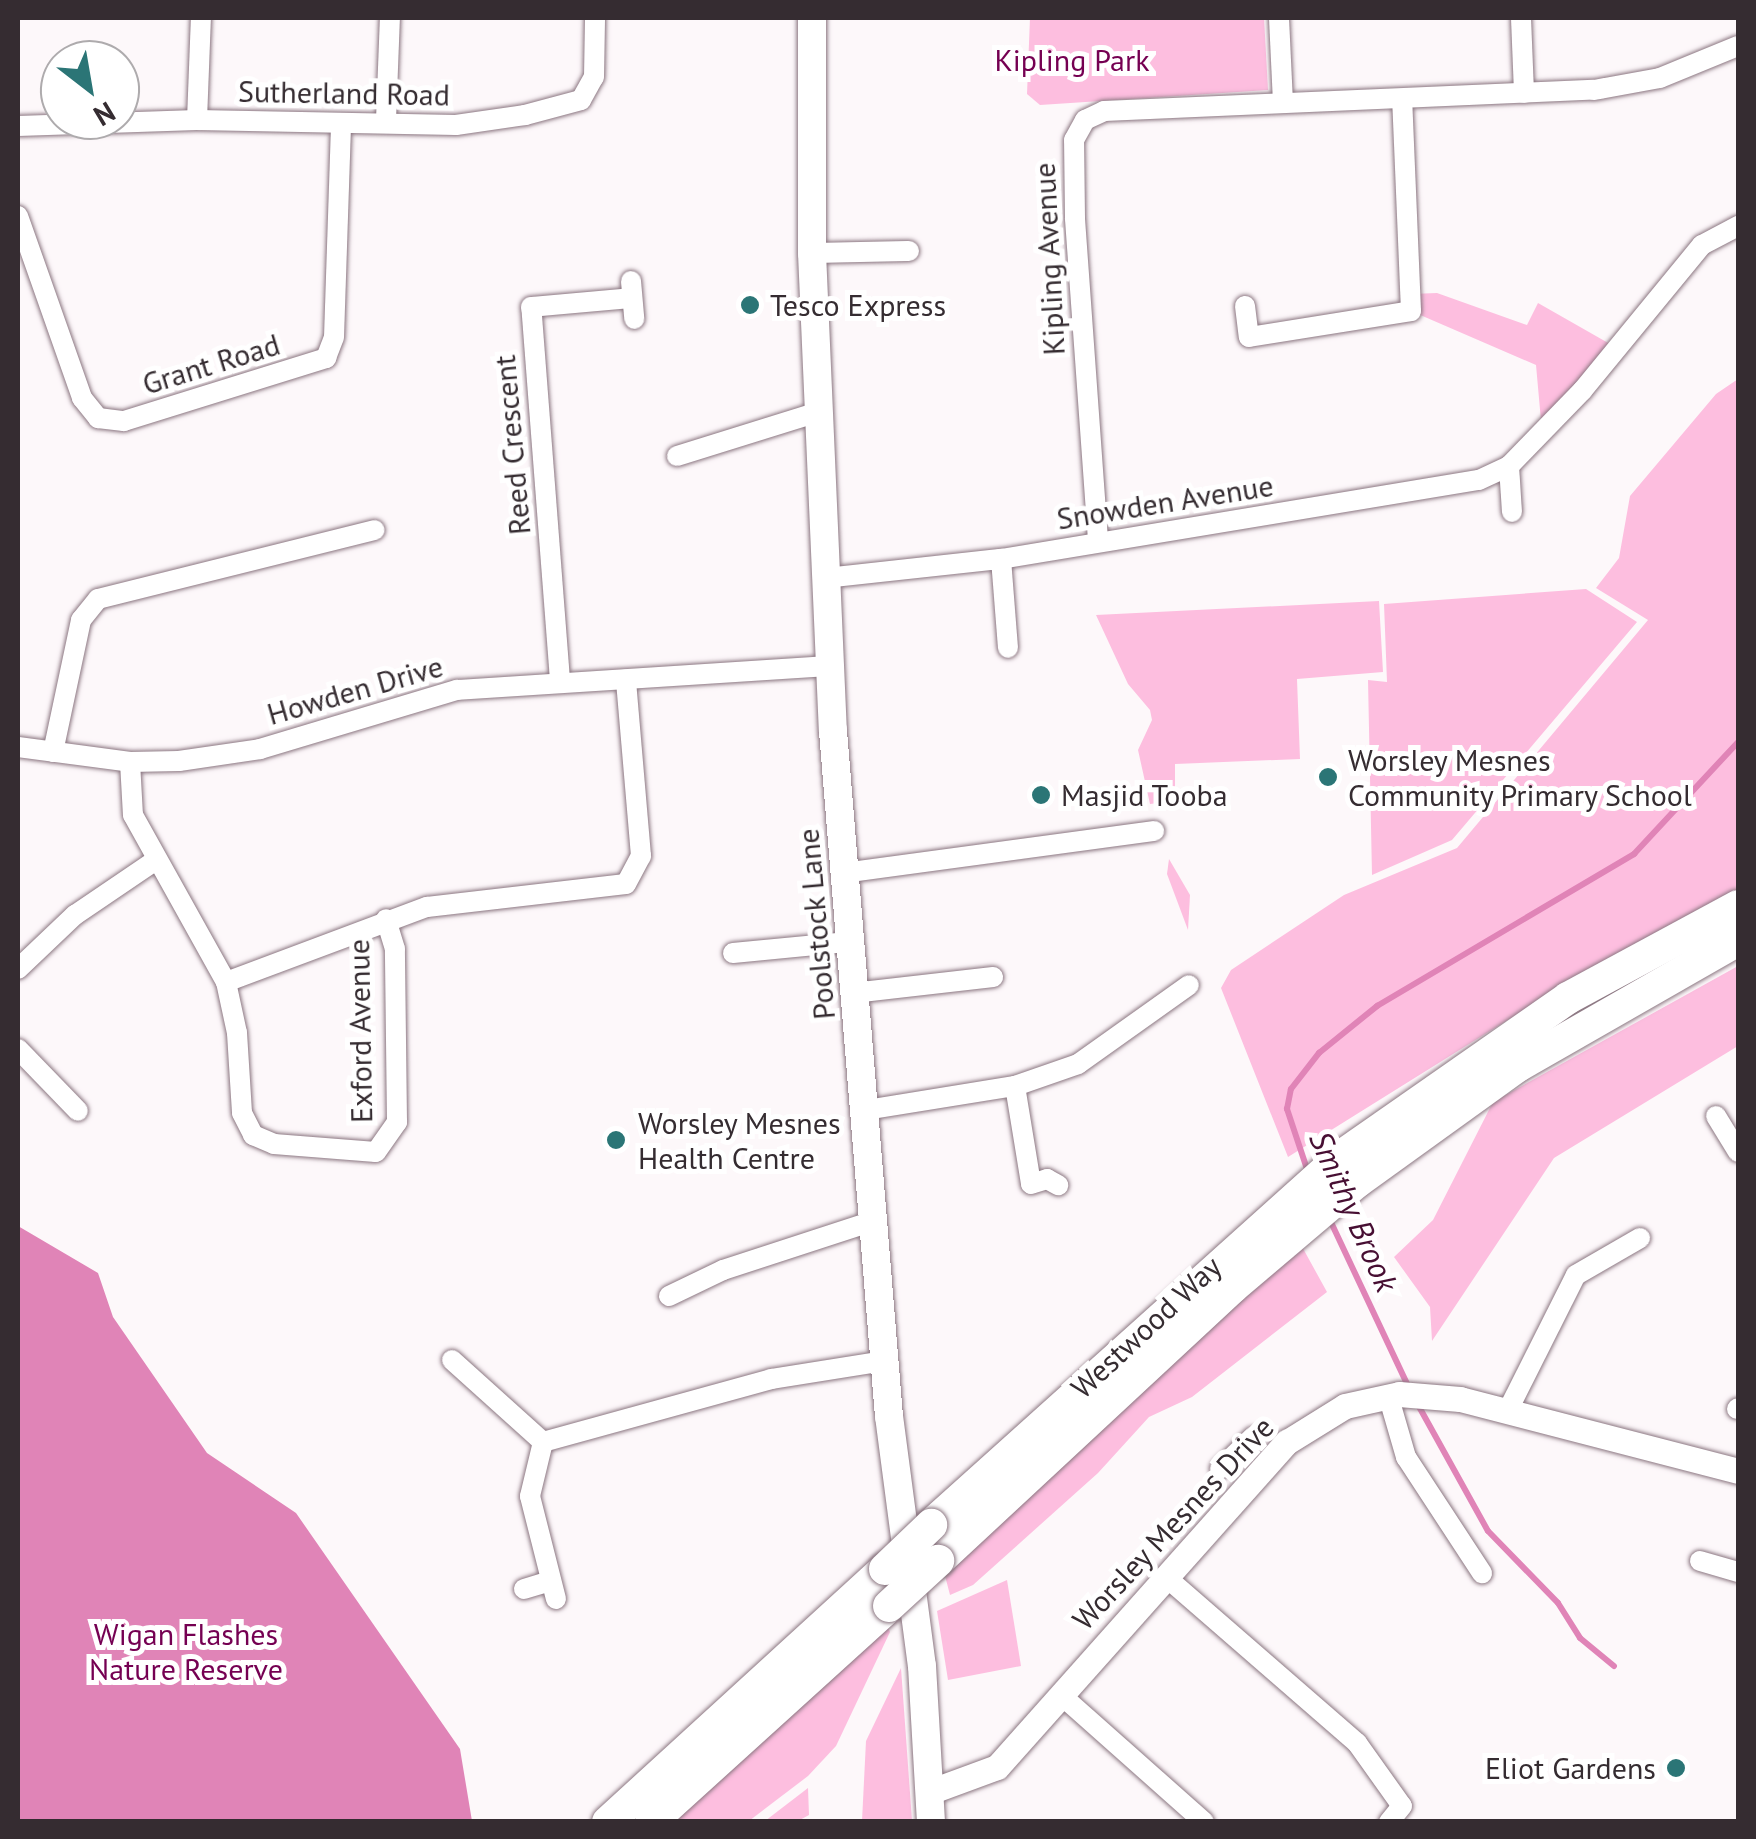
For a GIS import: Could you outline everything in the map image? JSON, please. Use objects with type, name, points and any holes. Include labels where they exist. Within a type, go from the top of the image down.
[{"type":"highway","name":"Westwood Way","points":[[608,1822],[932,1525],[1293,1215],[1568,998],[1738,906]]},
{"type":"highway","name":"Westwood Way","points":[[1350,1169],[1518,1066],[1738,940]]},
{"type":"highway","name":"Westwood Way","points":[[650,1822],[890,1606],[1293,1215]]},
{"type":"main road","name":"Poolstock Lane","points":[[812,18],[812,254],[825,578],[843,874],[866,1110],[884,1361],[932,1791],[931,1822]]},
{"type":"street","points":[[197,120],[201,18]]},
{"type":"street","points":[[386,120],[390,18]]},
{"type":"street","name":"Sutherland Road","points":[[18,126],[197,120],[341,127],[386,120],[456,125],[581,100],[594,77],[595,18]]},
{"type":"street","points":[[1278,18],[1283,103]]},
{"type":"street","points":[[1521,18],[1524,93]]},
{"type":"street","name":"Kipling Avenue","points":[[1098,540],[1075,218],[1078,128],[1104,111],[1524,93],[1641,83],[1738,46]]},
{"type":"street","points":[[1245,306],[1250,337],[1412,312],[1402,99]]},
{"type":"street","name":"Grant Road","points":[[18,216],[82,398],[98,418],[124,421],[326,358],[334,336],[341,127]]},
{"type":"street","name":"Snowden Avenue","points":[[825,578],[1001,560],[1098,540],[1442,490],[1509,466],[1582,391],[1702,244],[1738,226]]},
{"type":"street","points":[[812,254],[909,251]]},
{"type":"street","name":"Reed Crescent","points":[[560,680],[531,307],[632,300]]},
{"type":"street","points":[[677,456],[818,412]]},
{"type":"street","points":[[1509,466],[1512,512]]},
{"type":"street","points":[[53,752],[81,620],[98,599],[375,530]]},
{"type":"street","points":[[1001,560],[1008,648]]},
{"type":"street","name":"Howden Drive","points":[[18,747],[130,762],[260,748],[407,700],[560,680],[626,680],[830,666]]},
{"type":"street","points":[[130,762],[133,816],[226,982],[386,919],[476,900],[615,888],[634,877],[641,856],[626,680]]},
{"type":"street","points":[[843,874],[1154,832]]},
{"type":"street","points":[[18,969],[74,915],[156,860]]},
{"type":"street","name":"Exford Avenue","points":[[226,982],[237,1033],[242,1113],[252,1134],[274,1144],[376,1152],[397,1122],[395,950],[386,919]]},
{"type":"street","points":[[733,953],[848,942]]},
{"type":"street","points":[[853,993],[993,977]]},
{"type":"street","points":[[866,1110],[1015,1086],[1078,1064],[1190,985]]},
{"type":"street","points":[[18,1049],[78,1111]]},
{"type":"street","points":[[1015,1086],[1026,1191],[1047,1178],[1058,1185]]},
{"type":"street","points":[[1716,1116],[1738,1152]]},
{"type":"street","points":[[670,1296],[723,1270],[873,1222]]},
{"type":"street","points":[[1507,1412],[1576,1275],[1640,1238]]},
{"type":"street","points":[[452,1360],[543,1442]]},
{"type":"street","points":[[543,1442],[771,1379],[884,1361]]},
{"type":"street","name":"Worsley Mesnes Drive","points":[[932,1791],[997,1767],[1253,1479],[1322,1416],[1394,1395],[1426,1394],[1738,1471]]},
{"type":"street","points":[[1394,1395],[1406,1458],[1482,1573]]},
{"type":"street","points":[[1253,1437],[1225,1464],[1253,1479]]},
{"type":"street","points":[[524,1589],[554,1590],[530,1496],[543,1442]]},
{"type":"street","points":[[1700,1561],[1738,1572]]},
{"type":"street","points":[[1166,1577],[1357,1743],[1401,1816]]},
{"type":"street","points":[[1061,1694],[1204,1822]]},
{"type":"green space","name":"Kipling Park","points":[[1030,18],[1264,18],[1268,90],[1040,105],[1027,94]]},
{"type":"green space","points":[[1437,293],[1527,325],[1538,303],[1617,348],[1542,432],[1536,365],[1411,311],[1411,294]]},
{"type":"green space","points":[[1738,379],[1738,901],[1506,1021],[1288,1157],[1221,988],[1231,970],[1344,895],[1457,848],[1648,620],[1596,588],[1619,558],[1630,496],[1716,394]]},
{"type":"green space","points":[[1586,589],[1637,622],[1452,840],[1372,875],[1368,680],[1387,682],[1384,604]]},
{"type":"green space","points":[[1379,601],[1383,672],[1297,679],[1300,759],[1175,764],[1175,801],[1150,804],[1138,750],[1152,720],[1150,710],[1128,684],[1096,615]]},
{"type":"green space","points":[[1169,859],[1190,895],[1188,930],[1167,874]]},
{"type":"green space","points":[[1738,966],[1738,1046],[1554,1158],[1432,1341],[1430,1307],[1394,1257],[1433,1220],[1493,1102]]},
{"type":"green space","points":[[1300,1243],[1327,1292],[1192,1397],[1149,1417],[1098,1473],[973,1585],[950,1595],[943,1568]]},
{"type":"green space","points":[[1007,1580],[1021,1666],[948,1680],[937,1611]]},
{"type":"green space","points":[[886,1623],[890,1632],[836,1746],[808,1776],[749,1821],[671,1822]]},
{"type":"green space","points":[[901,1668],[912,1821],[862,1821],[866,1741]]},
{"type":"green space","points":[[808,1788],[809,1815],[798,1821],[765,1821]]},
{"type":"shaded area","name":"Wigan Flashes Nature Reserve","points":[[18,1226],[98,1273],[113,1317],[207,1453],[296,1513],[460,1749],[472,1821],[18,1821]]},
{"type":"waterway","name":"Smithy Brook","points":[[1309,1175],[1287,1109],[1291,1089],[1319,1053],[1377,1006],[1634,854],[1738,742]]},
{"type":"waterway","name":"Smithy Brook","points":[[1329,1218],[1409,1388]]},
{"type":"waterway","name":"Smithy Brook","points":[[1417,1403],[1488,1531],[1558,1603],[1580,1638],[1614,1666]]},
{"type":"place","name":"Tesco Express","points":[[750,305]]},
{"type":"place","name":"Worsley Mesnes Community Primary School","points":[[1328,777]]},
{"type":"place","name":"Masjid Tooba","points":[[1041,795]]},
{"type":"place","name":"Worsley Mesnes Health Centre","points":[[616,1140]]},
{"type":"place","name":"Eliot Gardens","points":[[1676,1768]]}]
